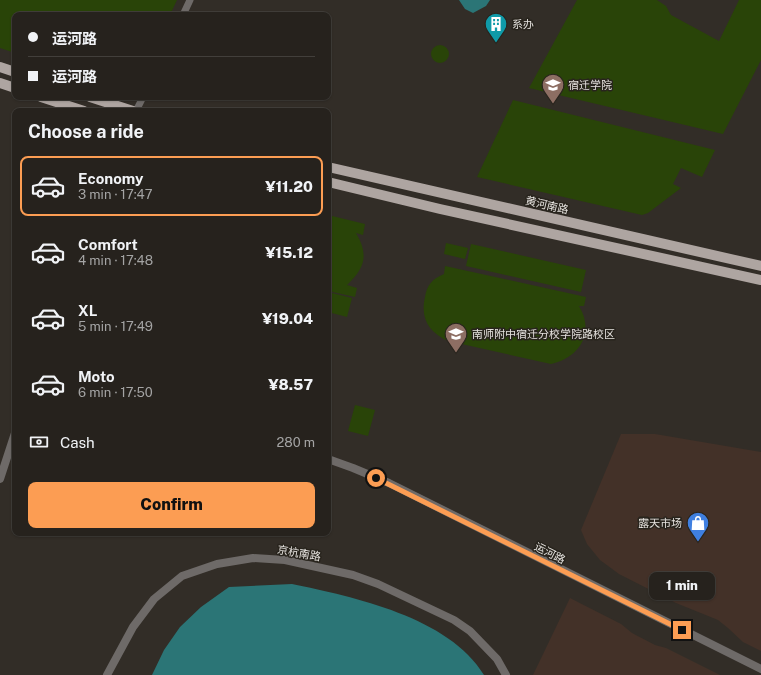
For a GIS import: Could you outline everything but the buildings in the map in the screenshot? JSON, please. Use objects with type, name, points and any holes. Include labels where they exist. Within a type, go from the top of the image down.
[{"type":"main road","points":[[0,67],[12,71]]},
{"type":"main road","points":[[0,83],[12,87]]},
{"type":"main road","points":[[50,100],[75,108]]},
{"type":"main road","points":[[98,100],[118,108]]},
{"type":"main road","name":"黄河南路","points":[[331,168],[761,266]]},
{"type":"main road","points":[[331,183],[440,209],[761,280]]},
{"type":"street","points":[[184,12],[190,0]]},
{"type":"street","points":[[0,479],[12,442]]},
{"type":"street","name":"运河路","points":[[331,460],[354,468],[395,486],[761,670]]},
{"type":"street","name":"京杭南路","points":[[107,675],[133,627],[154,599],[182,576],[217,564],[253,558],[285,560],[353,575],[378,584],[447,617],[470,631],[496,660],[506,675]]},
{"type":"shaded area","points":[[621,434],[655,434],[761,452],[761,651],[743,642],[718,620],[676,603],[619,574],[600,560],[587,544],[581,530]]},
{"type":"shaded area","points":[[570,598],[621,624],[632,633],[655,645],[666,648],[720,675],[533,675]]},
{"type":"green space","points":[[0,0],[177,0],[171,12],[12,12],[12,52],[0,48]]},
{"type":"green space","points":[[577,0],[657,0],[666,6],[671,15],[719,41],[739,0],[761,0],[761,60],[723,134],[529,88]]},
{"type":"green space","points":[[440,45],[446,48],[449,54],[446,60],[440,63],[434,60],[431,54],[434,48]]},
{"type":"green space","points":[[513,100],[715,150],[702,177],[681,168],[673,184],[681,188],[648,213],[642,215],[477,177]]},
{"type":"green space","points":[[331,216],[365,224],[363,235],[356,233],[363,248],[363,261],[358,273],[347,285],[357,288],[355,297],[331,292]]},
{"type":"green space","points":[[446,243],[468,248],[465,259],[444,254]]},
{"type":"green space","points":[[471,244],[586,270],[581,292],[466,266]]},
{"type":"green space","points":[[445,266],[586,297],[584,306],[579,306],[584,316],[585,325],[585,334],[582,342],[577,350],[570,356],[551,364],[448,341],[431,329],[425,318],[424,312],[426,293],[429,286],[433,280],[444,274]]},
{"type":"green space","points":[[331,293],[352,298],[347,317],[331,313]]},
{"type":"green space","points":[[355,405],[375,410],[368,436],[348,431]]},
{"type":"water","points":[[459,0],[490,0],[486,6],[473,13],[465,9]]},
{"type":"water","points":[[292,584],[371,603],[424,624],[448,638],[468,655],[484,675],[152,675],[164,650],[180,627],[201,607],[229,587]]},
{"type":"place","name":"系办","points":[[496,44]]},
{"type":"place","name":"宿迁学院","points":[[553,104]]},
{"type":"place","name":"南师附中宿迁分校学院路校区","points":[[456,354]]},
{"type":"place","name":"露天市场","points":[[698,542]]},
{"type":"route","points":[[376,478],[389,483],[682,630]]}]
